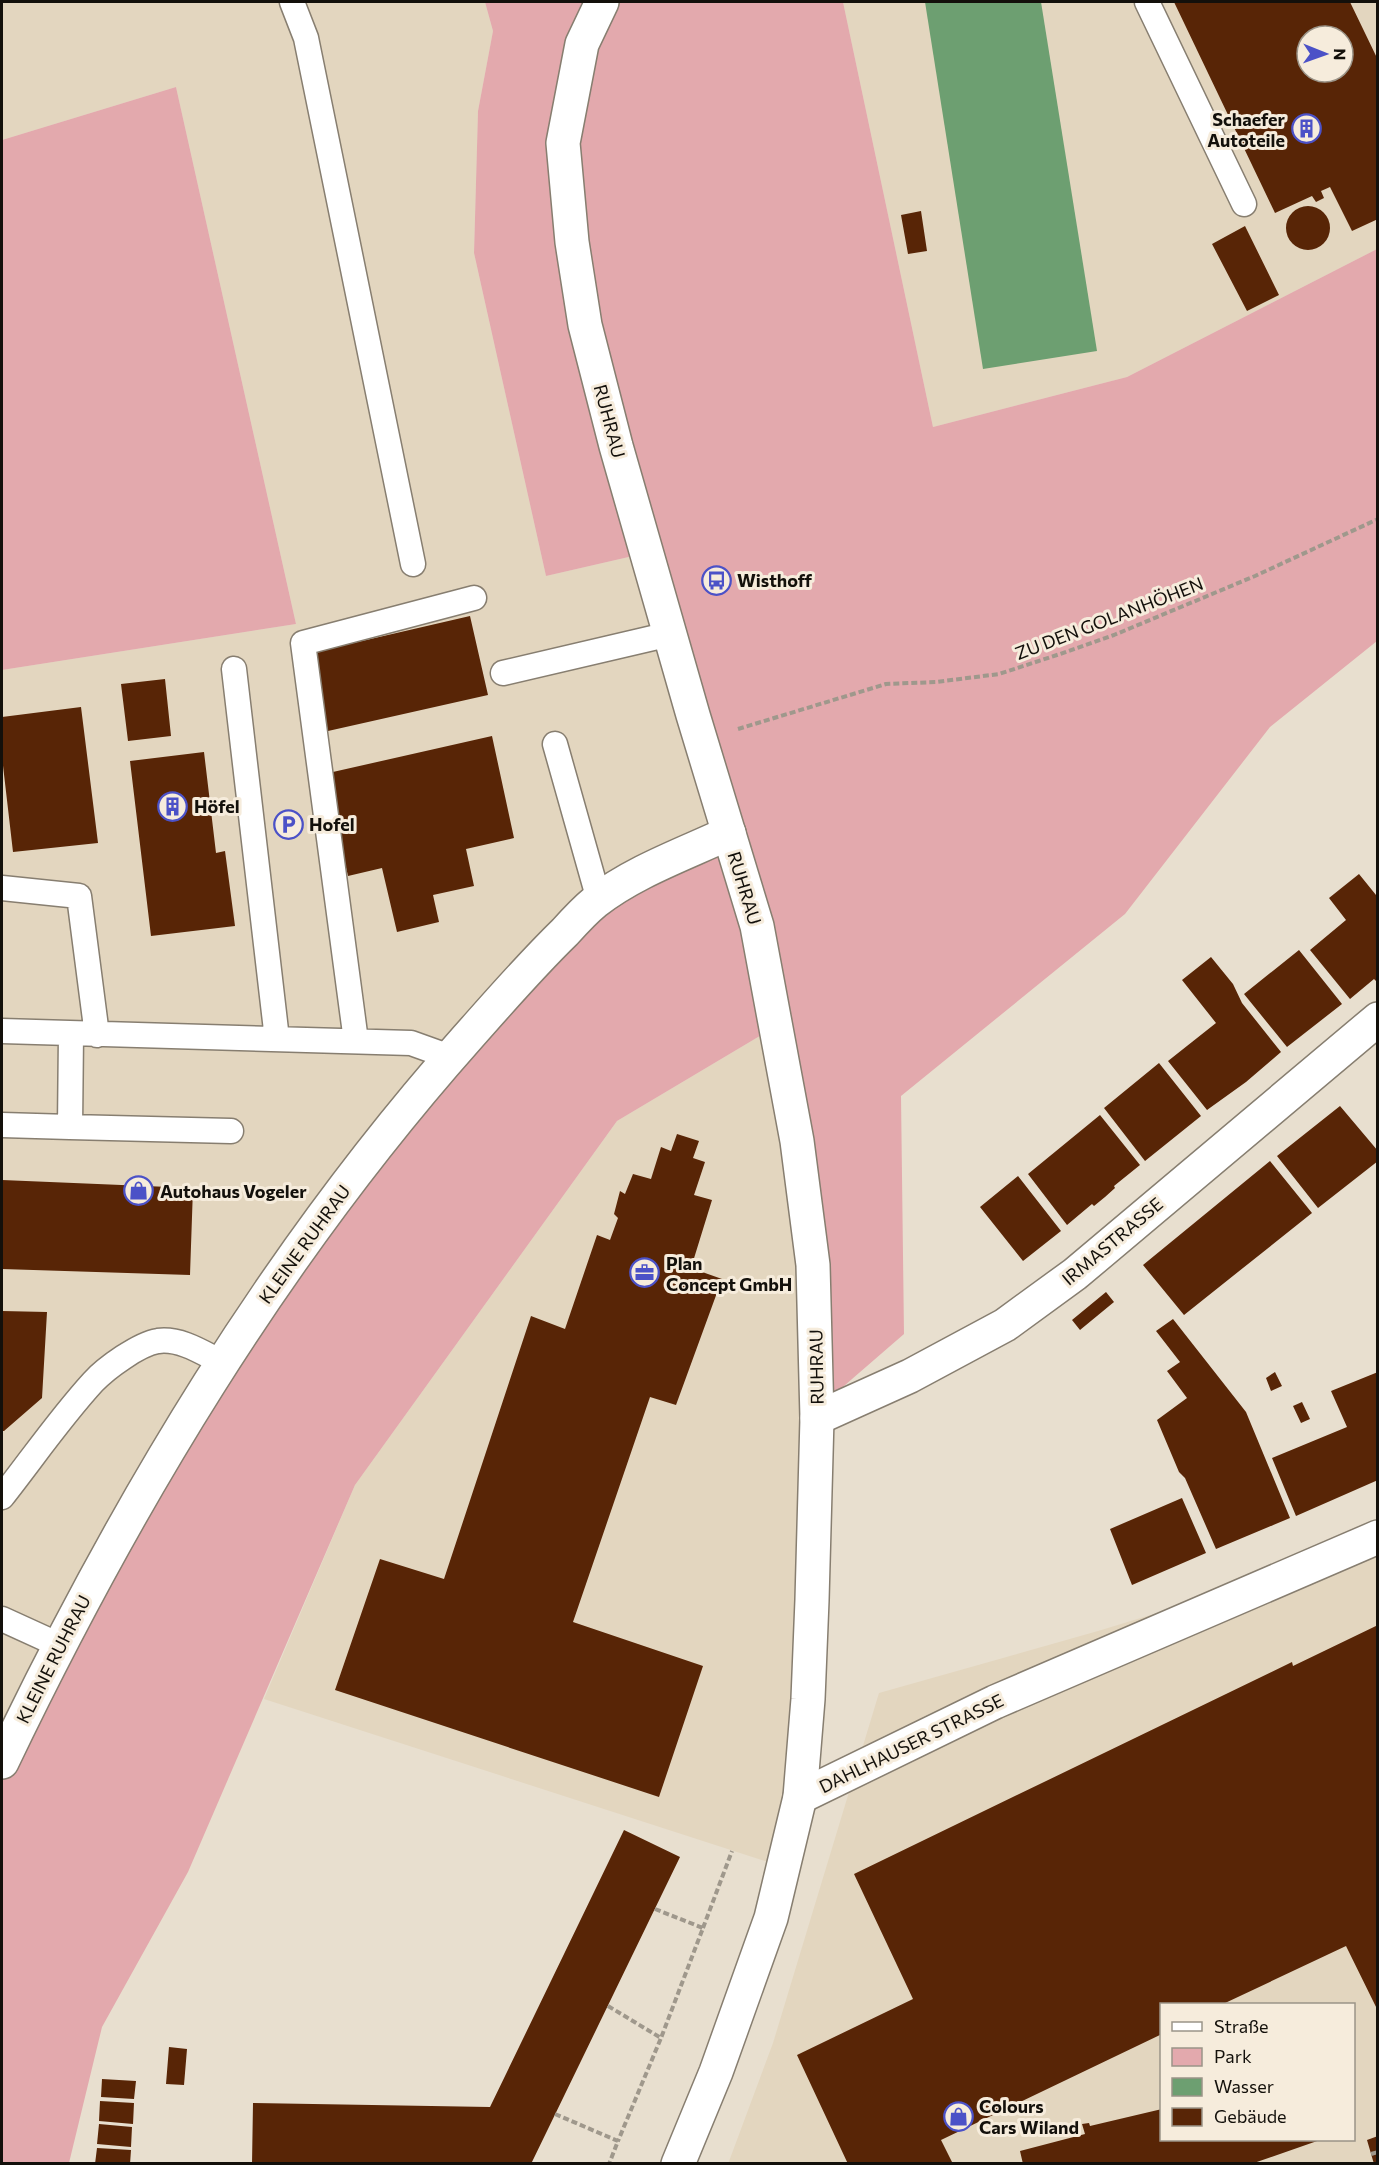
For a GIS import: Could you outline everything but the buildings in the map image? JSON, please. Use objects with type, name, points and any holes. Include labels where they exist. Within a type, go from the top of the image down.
[{"type":"street","name":"RUHRAU","points":[[602,2],[582,44],[563,143],[572,242],[588,336],[616,446],[701,742],[757,926],[797,1141],[813,1265],[817,1418],[808,1699],[800,1797]]},
{"type":"street","name":"KLEINE RUHRAU","points":[[2,1762],[98,1571],[166,1452],[237,1338],[377,1145],[539,957],[599,900],[633,878],[729,833]]},
{"type":"street","name":"IRMASTRASSE","points":[[817,1418],[910,1376],[1005,1325],[1074,1274],[1377,1019]]},
{"type":"street","name":"DAHLHAUSER STRASSE","points":[[678,2163],[716,2072],[771,1918],[800,1797],[995,1702],[1377,1537]]},
{"type":"lane","points":[[292,2],[306,38],[413,564]]},
{"type":"lane","points":[[1147,2],[1244,204]]},
{"type":"lane","points":[[356,1041],[303,643],[474,598]]},
{"type":"lane","points":[[503,673],[670,634]]},
{"type":"lane","points":[[234,669],[277,1039]]},
{"type":"lane","points":[[555,744],[599,900]]},
{"type":"lane","points":[[2,888],[79,896],[97,1035]]},
{"type":"lane","points":[[2,1031],[411,1042],[450,1058]]},
{"type":"lane","points":[[70,1127],[71,1034]]},
{"type":"lane","points":[[2,1125],[231,1131]]},
{"type":"lane","points":[[2,1497],[94,1381],[133,1352],[158,1341],[173,1342],[188,1345],[223,1363]]},
{"type":"lane","points":[[2,1619],[59,1646]]},
{"type":"path","name":"ZU DEN GOLANHÖHEN","points":[[701,742],[837,697],[886,684],[936,682],[999,674],[1060,654],[1114,635],[1255,576],[1377,519]]},
{"type":"path","points":[[609,2163],[661,2038],[732,1851]]},
{"type":"path","points":[[655,1909],[703,1928]]},
{"type":"path","points":[[608,2006],[661,2038]]},
{"type":"path","points":[[555,2114],[618,2141]]},
{"type":"path","points":[[1371,2154],[1377,2152]]},
{"type":"shaded area","points":[[2,2],[485,2],[493,31],[478,111],[474,253],[546,576],[633,556],[720,830],[2,1751],[2,670],[296,624],[176,87],[2,140]]},
{"type":"shaded area","points":[[843,2],[1377,2],[1377,249],[1127,377],[933,427]]},
{"type":"shaded area","points":[[770,1030],[807,1270],[803,1703],[774,1864],[264,1699],[355,1485],[617,1121]]},
{"type":"shaded area","points":[[1377,1546],[1377,2163],[728,2164],[773,2043],[879,1693],[1098,1631]]},
{"type":"green space","points":[[485,2],[596,2],[554,142],[633,556],[546,576],[474,253],[478,111],[493,31]]},
{"type":"green space","points":[[610,2],[843,2],[933,427],[1127,377],[1377,249],[1377,641],[1270,727],[1125,914],[901,1096],[904,1334],[822,1405],[805,1143],[594,321],[571,144]]},
{"type":"green space","points":[[176,87],[296,624],[2,670],[2,140]]},
{"type":"green space","points":[[724,842],[770,1030],[617,1121],[355,1485],[188,1872],[102,2027],[69,2163],[2,2163],[2,1771],[63,1645],[322,1224],[602,904]]},
{"type":"water","points":[[925,2],[1041,2],[1097,351],[983,369]]},
{"type":"place","name":"Schaefer Autoteile","points":[[1306,129]]},
{"type":"place","name":"Wisthoff","points":[[716,580]]},
{"type":"place","name":"Höfel","points":[[173,806]]},
{"type":"place","name":"Hofel","points":[[288,824]]},
{"type":"place","name":"Autohaus Vogeler","points":[[139,1191]]},
{"type":"place","name":"Plan Concept GmbH","points":[[645,1273]]},
{"type":"place","name":"Colours Cars Wiland","points":[[958,2116]]}]
